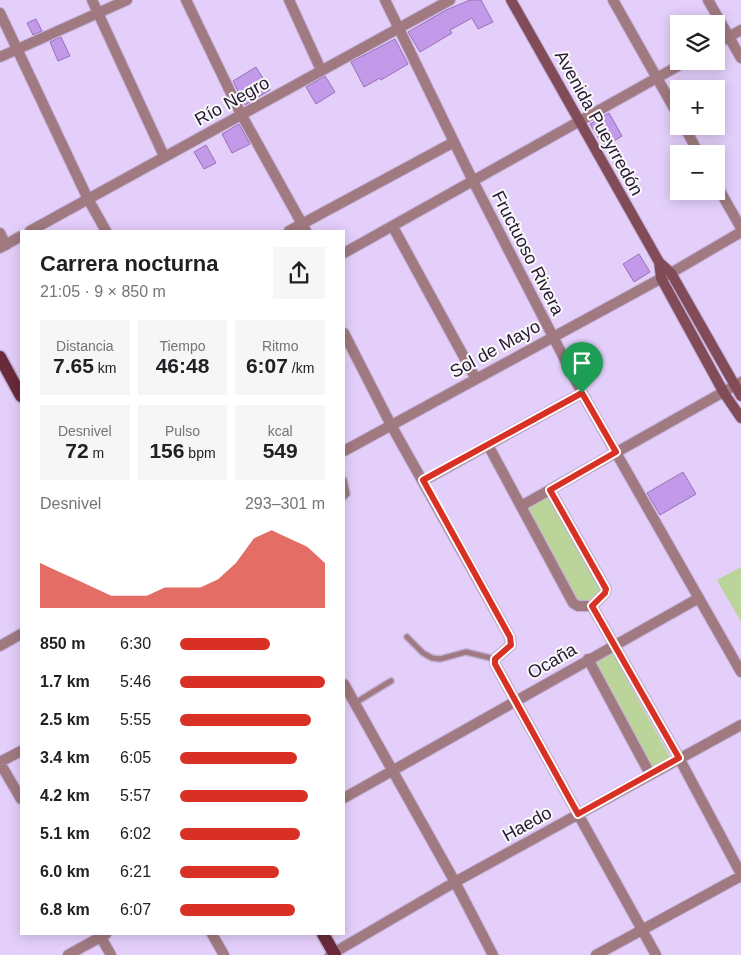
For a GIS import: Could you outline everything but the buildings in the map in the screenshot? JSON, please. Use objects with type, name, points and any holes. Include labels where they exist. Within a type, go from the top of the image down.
[{"type":"main road","name":"Avenida Pueyrredón","points":[[511,0],[659,262],[670,273],[738,384],[741,396]]},
{"type":"main road","name":"Avenida Pueyrredón","points":[[659,262],[661,278],[724,393],[741,418]]},
{"type":"main road","points":[[1,360],[20,394]]},
{"type":"main road","points":[[324,935],[333,954]]},
{"type":"street","points":[[92,0],[164,156]]},
{"type":"street","points":[[0,58],[126,0]]},
{"type":"street","points":[[186,0],[241,114],[304,228],[454,142]]},
{"type":"street","points":[[289,0],[321,70]]},
{"type":"street","name":"Fructuoso Rivera","points":[[384,0],[473,181],[582,393],[741,672]]},
{"type":"street","name":"Río Negro","points":[[32,230],[450,0]]},
{"type":"street","points":[[613,0],[670,102]]},
{"type":"street","points":[[708,0],[741,58]]},
{"type":"street","points":[[0,13],[88,199],[105,230]]},
{"type":"street","points":[[725,39],[741,30]]},
{"type":"street","points":[[345,252],[671,70]]},
{"type":"street","points":[[725,200],[741,230]]},
{"type":"street","points":[[393,227],[476,379]]},
{"type":"street","name":"Sol de Mayo","points":[[345,450],[670,273],[741,230]]},
{"type":"street","points":[[0,233],[3,246],[20,237]]},
{"type":"street","points":[[345,335],[391,425],[510,637],[511,645],[495,659],[495,664],[656,955]]},
{"type":"street","points":[[521,506],[738,384]]},
{"type":"street","points":[[423,480],[582,393]]},
{"type":"street","points":[[488,445],[573,603],[578,606],[592,606],[605,593],[606,589],[550,490]]},
{"type":"street","name":"Ocaña","points":[[345,797],[614,644],[699,598]]},
{"type":"street","points":[[592,606],[679,758],[741,875],[596,955]]},
{"type":"street","points":[[0,646],[20,635]]},
{"type":"street","points":[[588,659],[650,774]]},
{"type":"street","points":[[345,686],[493,955]]},
{"type":"street","name":"Haedo","points":[[333,954],[454,882],[741,725]]},
{"type":"street","points":[[20,752],[0,763],[20,797]]},
{"type":"street","points":[[68,955],[102,935],[111,955]]},
{"type":"street","points":[[213,935],[224,955]]},
{"type":"lane","points":[[345,484],[347,492],[345,496]]},
{"type":"lane","points":[[407,637],[423,653],[432,658],[440,659],[466,652],[495,659]]},
{"type":"lane","points":[[354,703],[391,680]]},
{"type":"green space","points":[[549,493],[603,589],[591,603],[574,600],[524,506]]},
{"type":"green space","points":[[741,567],[741,622],[717,580]]},
{"type":"green space","points":[[612,652],[671,759],[652,769],[594,663]]},
{"type":"route","points":[[582,393],[616,452],[550,490],[606,589],[605,593],[592,606],[679,758],[578,814],[495,664],[495,659],[511,645],[510,637],[423,480],[582,393]]}]
